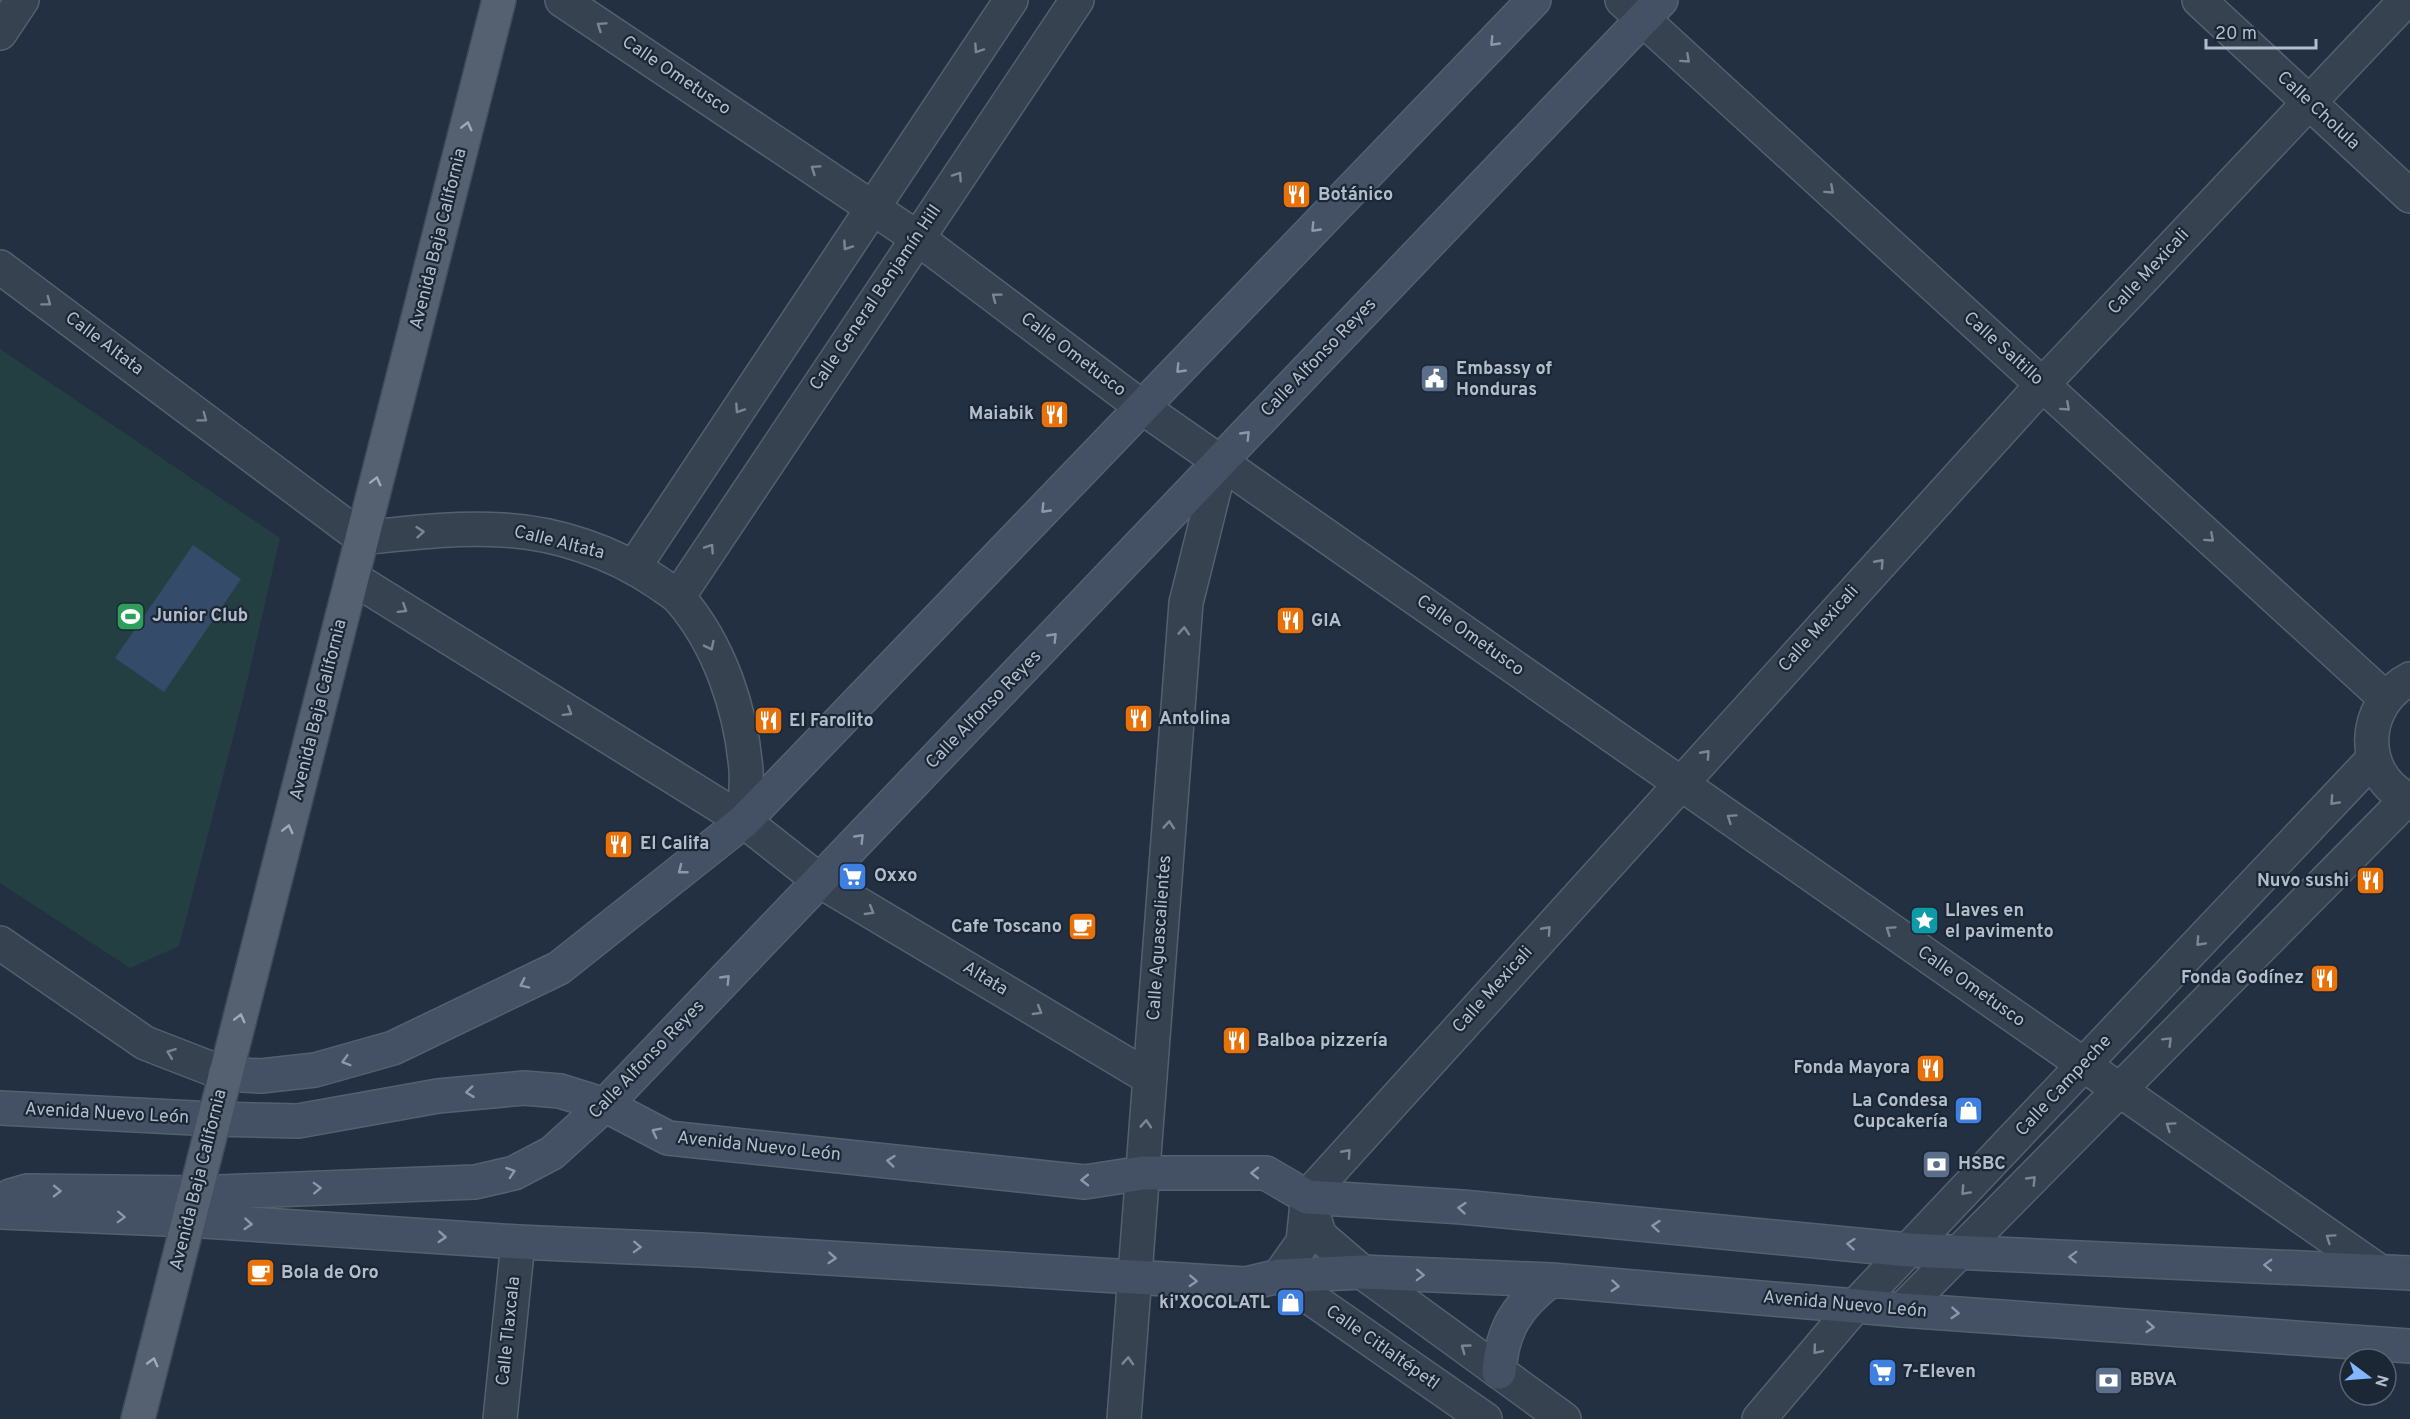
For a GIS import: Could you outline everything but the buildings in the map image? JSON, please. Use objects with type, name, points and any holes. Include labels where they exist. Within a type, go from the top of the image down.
[{"type":"main road","name":"Avenida Baja California","points":[[138,1419],[500,0]]},
{"type":"main road","points":[[225,1074],[261,1076],[315,1070],[393,1048],[559,968],[744,821],[1534,0]]},
{"type":"main road","name":"Calle Alfonso Reyes","points":[[193,1207],[475,1182],[514,1173],[552,1153],[605,1106],[1221,462],[1642,6]]},
{"type":"main road","name":"Avenida Nuevo León","points":[[0,1108],[298,1121],[438,1096],[524,1088],[560,1091],[605,1106],[668,1138],[1084,1182],[1143,1173],[1266,1173],[1308,1197],[1462,1208],[1909,1250],[2394,1272]]},
{"type":"main road","name":"Avenida Nuevo León","points":[[0,1199],[27,1191],[518,1242],[700,1250],[1246,1284],[1279,1276],[1362,1272],[1551,1280],[1902,1310],[2410,1346]]},
{"type":"main road","name":"Avenida Nuevo León","points":[[0,1212],[193,1207]]},
{"type":"main road","points":[[1499,1372],[1500,1352],[1516,1313],[1530,1296],[1551,1280]]},
{"type":"street","points":[[0,33],[22,0]]},
{"type":"street","name":"Calle Ometusco","points":[[562,0],[916,237],[1143,408],[2119,1091],[2394,1272]]},
{"type":"street","points":[[634,567],[1011,0]]},
{"type":"street","name":"Calle General Benjamín Hill","points":[[678,597],[916,237],[1077,0]]},
{"type":"street","name":"Calle Cholula","points":[[2199,0],[2410,196]]},
{"type":"street","name":"Calle Mexicali","points":[[1308,1197],[2042,385],[2406,0]]},
{"type":"street","name":"Calle Saltillo","points":[[1642,6],[2042,385],[2398,688]]},
{"type":"street","name":"Calle Altata","points":[[0,267],[362,537],[463,529],[506,530],[555,538],[592,548],[634,567],[678,597],[705,634],[726,678],[740,724],[746,772],[744,821]]},
{"type":"street","name":"Calle Aguascalientes","points":[[1124,1419],[1186,603],[1221,462]]},
{"type":"street","points":[[353,578],[744,821]]},
{"type":"street","points":[[1902,1310],[2409,799],[2393,788],[2381,775],[2374,758],[2371,738],[2375,717],[2398,688]]},
{"type":"street","name":"Calle Campeche","points":[[1759,1419],[1855,1306],[2374,758]]},
{"type":"street","name":"Altata","points":[[744,821],[820,881],[1150,1078]]},
{"type":"street","points":[[0,943],[145,1043],[225,1074]]},
{"type":"street","points":[[1308,1197],[1320,1236],[1362,1272],[1564,1419]]},
{"type":"street","points":[[1279,1276],[1304,1242],[1308,1197]]},
{"type":"street","name":"Calle Tlaxcala","points":[[500,1419],[518,1242]]},
{"type":"street","name":"Calle Citlaltépetl","points":[[1279,1276],[1485,1419]]},
{"type":"green space","name":"Junior Club","points":[[0,349],[280,538],[244,695],[179,946],[130,968],[0,883]]},
{"type":"water","points":[[193,545],[241,579],[164,692],[115,658]]},
{"type":"place","name":"Botánico","points":[[1297,195]]},
{"type":"place","name":"Embassy of Honduras","points":[[1435,379]]},
{"type":"place","name":"Maiabik","points":[[1055,414]]},
{"type":"place","name":"Junior Club","points":[[131,616]]},
{"type":"place","name":"GIA","points":[[1290,621]]},
{"type":"place","name":"Antolina","points":[[1138,719]]},
{"type":"place","name":"El Farolito","points":[[768,721]]},
{"type":"place","name":"El Califa","points":[[619,844]]},
{"type":"place","name":"Oxxo","points":[[853,876]]},
{"type":"place","name":"Nuvo sushi","points":[[2370,881]]},
{"type":"place","name":"Llaves en el pavimento","points":[[1924,921]]},
{"type":"place","name":"Cafe Toscano","points":[[1083,927]]},
{"type":"place","name":"Fonda Godínez","points":[[2325,978]]},
{"type":"place","name":"Balboa pizzería","points":[[1236,1041]]},
{"type":"place","name":"Fonda Mayora","points":[[1931,1068]]},
{"type":"place","name":"La Condesa Cupcakería","points":[[1969,1111]]},
{"type":"place","name":"HSBC","points":[[1937,1164]]},
{"type":"place","name":"Bola de Oro","points":[[260,1273]]},
{"type":"place","name":"ki'XOCOLATL","points":[[1291,1303]]},
{"type":"place","name":"7-Eleven","points":[[1882,1372]]},
{"type":"place","name":"BBVA","points":[[2109,1380]]}]
